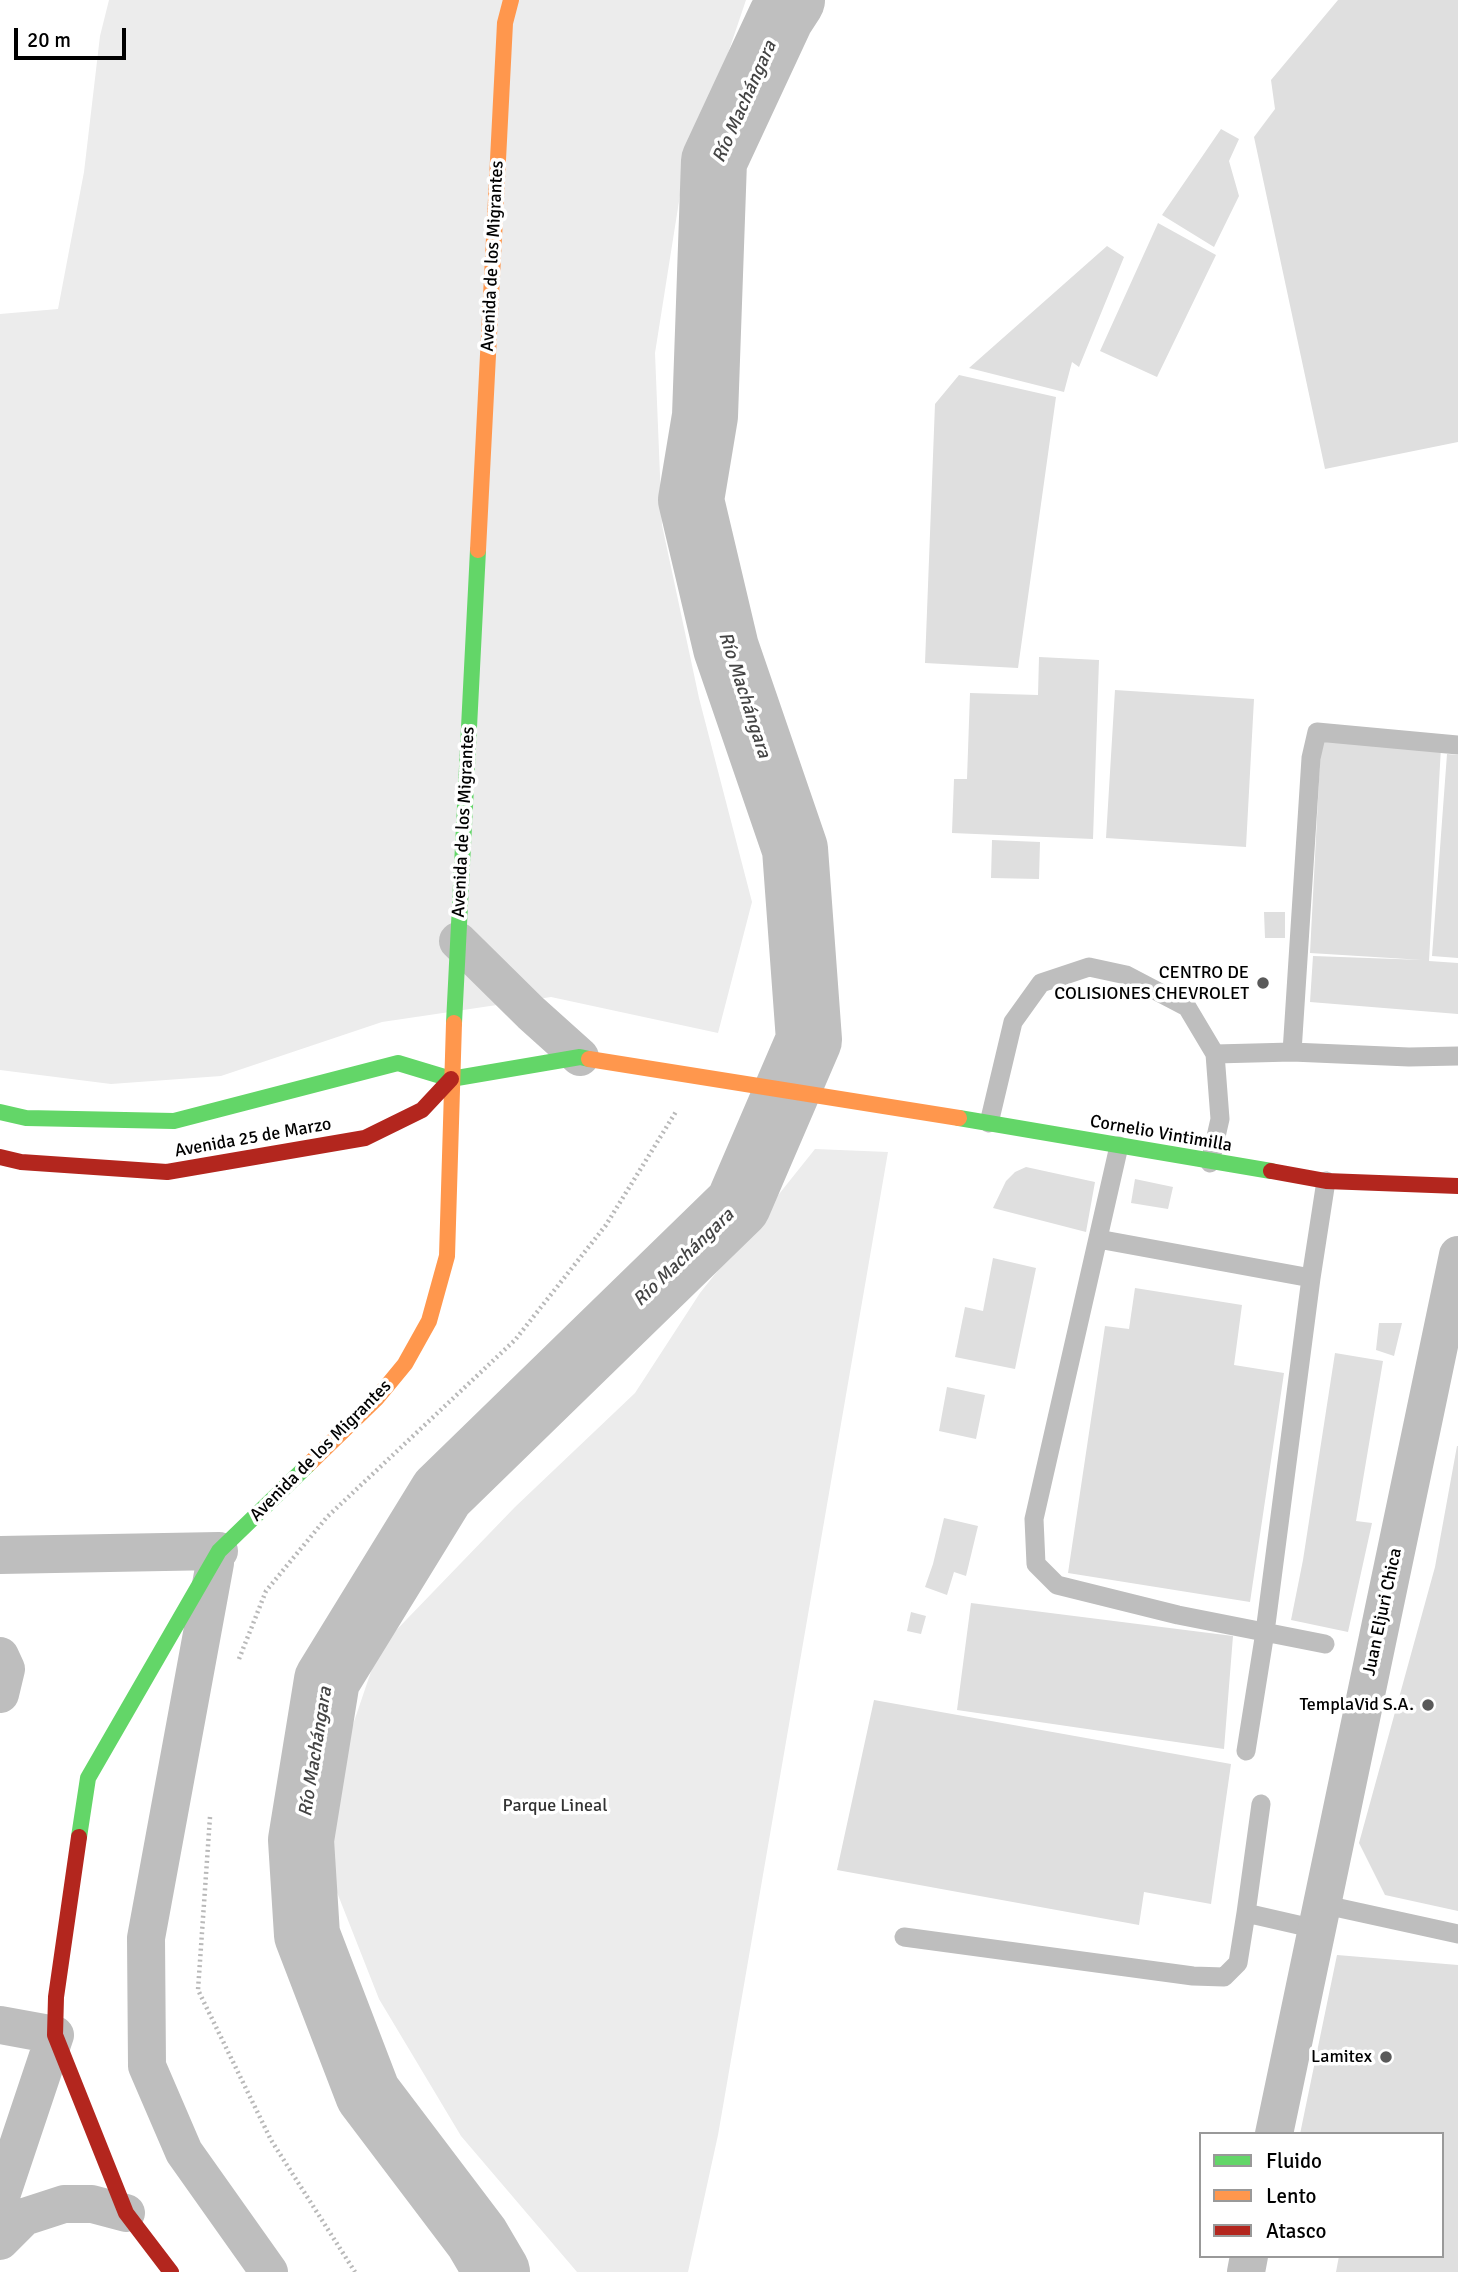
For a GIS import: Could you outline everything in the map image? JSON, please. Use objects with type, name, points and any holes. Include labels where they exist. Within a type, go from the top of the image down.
[{"type":"street","name":"Avenida de los Migrantes","points":[[171,2272],[126,2213],[55,2035],[56,1997],[88,1778],[217,1556],[377,1398],[405,1364],[429,1321],[447,1256],[451,1079],[505,23],[512,0]]},
{"type":"street","points":[[458,941],[580,1057]]},
{"type":"street","name":"Avenida 25 de Marzo","points":[[0,1112],[26,1118],[174,1121],[398,1063],[451,1079],[580,1057],[860,1102]]},
{"type":"street","name":"Avenida 25 de Marzo","points":[[0,1157],[20,1162],[167,1172],[326,1145],[365,1138],[422,1110],[451,1079]]},
{"type":"street","name":"Cornelio Vintimilla","points":[[860,1102],[1326,1181],[1458,1186]]},
{"type":"street","name":"Juan Eljuri Chica","points":[[1274,2132],[1458,1255]]},
{"type":"street","points":[[0,1555],[217,1556],[146,1938],[147,2066],[184,2152],[269,2272]]},
{"type":"street","points":[[0,2025],[55,2035],[0,2199]]},
{"type":"street","points":[[0,2241],[24,2217],[64,2204],[92,2204],[126,2213]]},
{"type":"lane","points":[[1292,1052],[1311,758],[1317,732],[1458,745]]},
{"type":"lane","points":[[989,1122],[1013,1022],[1041,983],[1089,967],[1126,975],[1187,1007],[1215,1054],[1220,1119],[1210,1163]]},
{"type":"lane","points":[[1215,1054],[1292,1052],[1409,1057],[1458,1056]]},
{"type":"lane","points":[[1119,1146],[1034,1519],[1036,1564],[1057,1585],[1178,1615],[1325,1644]]},
{"type":"lane","points":[[1246,1751],[1265,1632],[1326,1181]]},
{"type":"lane","points":[[1098,1239],[1311,1278]]},
{"type":"lane","points":[[904,1937],[1193,1976],[1224,1977],[1238,1963],[1261,1804]]},
{"type":"lane","points":[[1246,1913],[1319,1917],[1458,1934]]},
{"type":"path","points":[[237,1662],[266,1591],[327,1517],[514,1340],[606,1225],[678,1109],[687,1105]]},
{"type":"path","points":[[211,1804],[198,1990],[271,2140],[355,2272]]},
{"type":"green space","points":[[109,0],[746,0],[680,195],[655,353],[662,525],[699,698],[752,902],[718,1033],[551,997],[382,1022],[221,1076],[111,1084],[0,1070],[0,314],[58,309],[84,172],[100,36]]},
{"type":"green space","name":"Parque Lineal","points":[[815,1149],[888,1152],[718,2135],[688,2272],[577,2272],[461,2136],[379,1999],[329,1872],[343,1754],[379,1648],[515,1507],[635,1393],[700,1293]]},
{"type":"building","points":[[1338,0],[1458,0],[1458,442],[1325,469],[1254,137],[1275,109],[1271,80]]},
{"type":"building","points":[[1221,129],[1239,139],[1229,161],[1239,196],[1214,247],[1162,215]]},
{"type":"building","points":[[1158,223],[1216,255],[1157,377],[1100,351]]},
{"type":"building","points":[[1107,246],[1124,257],[1079,367],[1072,362],[1064,392],[969,368]]},
{"type":"building","points":[[959,375],[1056,397],[1018,668],[925,663],[935,404]]},
{"type":"building","points":[[1039,657],[1099,660],[1093,839],[952,833],[954,779],[967,779],[970,693],[1038,695]]},
{"type":"building","points":[[1115,690],[1254,699],[1246,847],[1106,838]]},
{"type":"building","points":[[1321,741],[1441,747],[1429,961],[1458,963],[1458,1014],[1310,1002],[1313,956],[1423,960],[1310,953]]},
{"type":"building","points":[[1447,754],[1458,755],[1458,958],[1432,956]]},
{"type":"building","points":[[992,840],[1040,842],[1039,879],[991,878]]},
{"type":"building","points":[[1264,912],[1285,912],[1285,938],[1265,938]]},
{"type":"building","points":[[1026,1167],[1095,1182],[1086,1232],[993,1208],[1006,1181],[1015,1172]]},
{"type":"building","points":[[1135,1179],[1173,1187],[1168,1209],[1131,1203]]},
{"type":"building","points":[[993,1258],[1036,1268],[1015,1369],[955,1357],[965,1307],[983,1311]]},
{"type":"building","points":[[1135,1288],[1242,1305],[1234,1365],[1284,1373],[1250,1602],[1068,1573],[1105,1326],[1129,1329]]},
{"type":"building","points":[[1379,1323],[1402,1323],[1394,1356],[1376,1350]]},
{"type":"building","points":[[1335,1353],[1383,1361],[1356,1521],[1372,1523],[1348,1632],[1291,1620]]},
{"type":"building","points":[[947,1387],[985,1395],[976,1439],[939,1431]]},
{"type":"building","name":"TemplaVid S.A.","points":[[1457,1446],[1458,1911],[1385,1895],[1359,1843],[1435,1567]]},
{"type":"building","points":[[944,1518],[978,1526],[966,1576],[954,1572],[947,1595],[925,1587]]},
{"type":"building","points":[[971,1603],[1233,1636],[1224,1749],[957,1710]]},
{"type":"building","points":[[911,1612],[926,1616],[921,1634],[907,1631]]},
{"type":"building","points":[[874,1700],[1231,1764],[1211,1904],[1144,1892],[1139,1925],[837,1870]]},
{"type":"building","name":"Lamitex","points":[[1337,1955],[1458,1965],[1458,2272],[1336,2272],[1339,2258],[1444,2258],[1444,2132],[1300,2132]]},
{"type":"waterway","name":"Río Machángara","points":[[497,2272],[477,2238],[368,2094],[307,1935],[301,1840],[327,1680],[442,1493],[738,1205],[809,1040],[795,849],[726,648],[691,500],[705,416],[714,161],[781,17],[792,0]]},
{"type":"traffic: fast","points":[[454,1023],[478,550]]},
{"type":"traffic: fast","points":[[0,1112],[26,1118],[174,1121],[398,1063],[451,1079],[580,1057],[589,1059]]},
{"type":"traffic: fast","points":[[959,1118],[1271,1171]]},
{"type":"traffic: fast","points":[[79,1837],[88,1778],[219,1551],[309,1464]]},
{"type":"traffic: slow","points":[[478,550],[505,23],[511,0]]},
{"type":"traffic: slow","points":[[309,1464],[377,1398],[405,1364],[429,1321],[447,1256],[454,1023]]},
{"type":"traffic: slow","points":[[589,1059],[959,1118]]},
{"type":"traffic: jam","points":[[0,1157],[21,1162],[167,1172],[365,1138],[422,1110],[451,1079]]},
{"type":"traffic: jam","points":[[1271,1171],[1326,1181],[1458,1186]]},
{"type":"traffic: jam","points":[[79,1837],[56,1997],[55,2035],[126,2213],[171,2272]]},
{"type":"place","name":"CENTRO DE COLISIONES CHEVROLET","points":[[1263,983]]},
{"type":"place","name":"TemplaVid S.A.","points":[[1428,1705]]},
{"type":"place","name":"Lamitex","points":[[1386,2057]]}]
